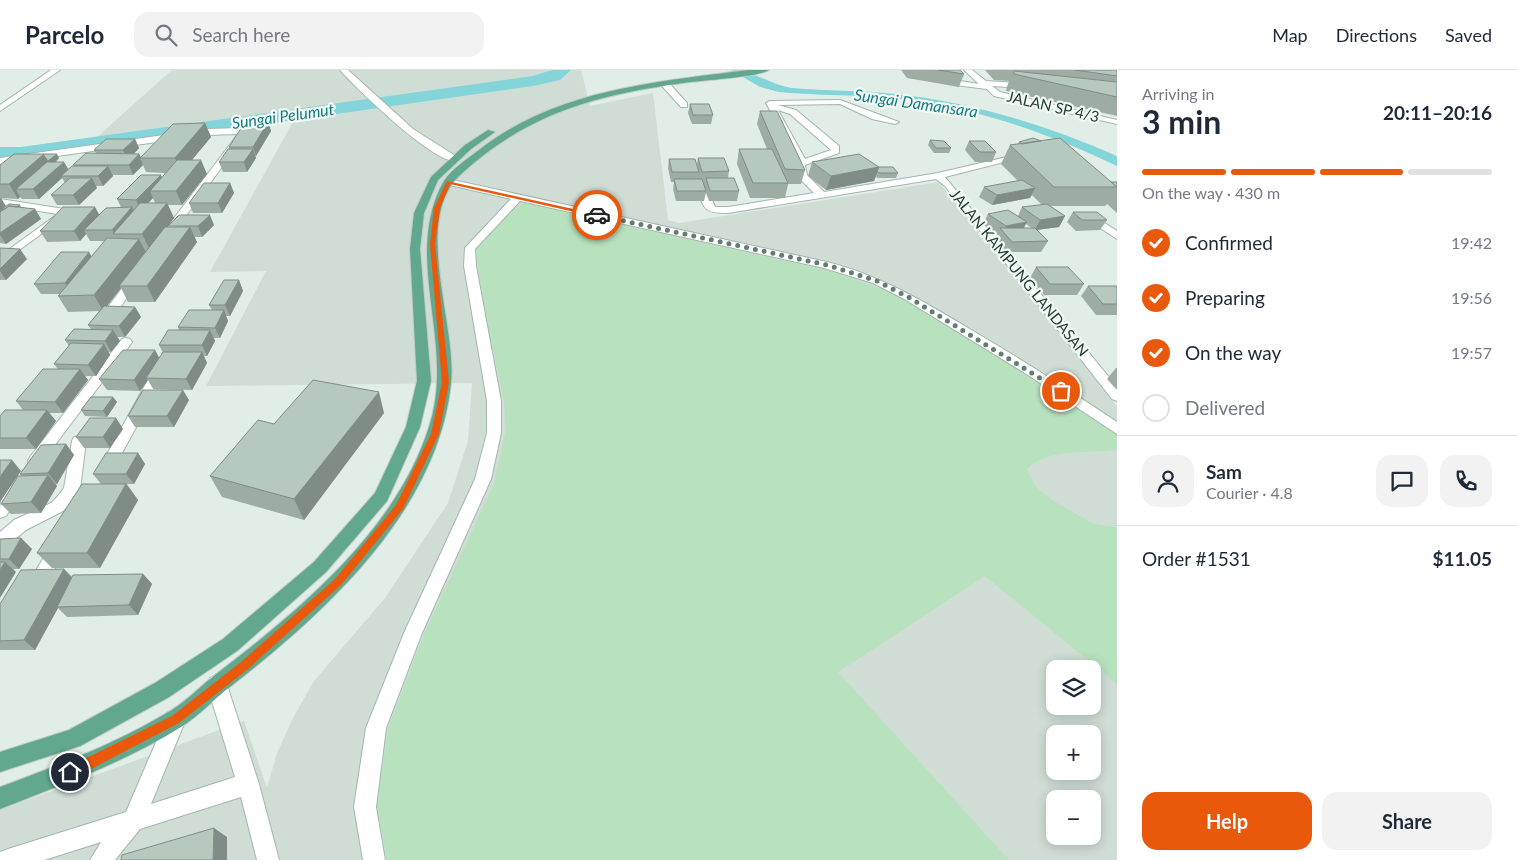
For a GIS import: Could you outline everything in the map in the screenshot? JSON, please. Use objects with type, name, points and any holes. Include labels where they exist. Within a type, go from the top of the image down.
[{"type":"main road","points":[[0,762],[73,739],[162,690],[230,645],[320,567],[381,497],[414,427],[424,381],[414,249],[419,213],[434,180],[454,159],[468,147],[500,127],[546,106],[597,90],[719,72],[764,70]]},
{"type":"main road","points":[[0,798],[87,765],[176,720],[217,686],[245,666],[338,582],[400,507],[435,434],[445,382],[432,244],[437,208],[448,182],[480,152],[510,130],[552,111],[625,90],[665,84],[719,72]]},
{"type":"street","points":[[0,109],[56,70]]},
{"type":"street","points":[[344,70],[382,106],[436,150],[454,159]]},
{"type":"street","points":[[945,70],[958,83],[1034,86]]},
{"type":"street","name":"JALAN SP 4/3","points":[[968,70],[984,85],[1007,97],[1117,122]]},
{"type":"street","points":[[665,84],[684,105]]},
{"type":"street","points":[[823,196],[806,182],[802,176],[802,163],[774,107],[770,103],[836,102],[850,105],[875,117],[895,122]]},
{"type":"street","points":[[774,107],[793,112],[835,146],[836,151],[802,163]]},
{"type":"street","points":[[0,161],[106,146],[163,142],[216,131],[242,132],[161,243]]},
{"type":"street","points":[[92,157],[106,146]]},
{"type":"street","points":[[701,185],[708,206],[712,210],[728,210],[938,176],[1021,155]]},
{"type":"street","points":[[17,170],[25,162],[22,158]]},
{"type":"street","name":"JALAN KAMPUNG LANDASAN","points":[[938,176],[948,184],[1117,396]]},
{"type":"street","points":[[448,182],[827,265],[877,281],[910,298],[1033,372],[1117,429]]},
{"type":"street","points":[[40,208],[52,197]]},
{"type":"street","points":[[374,860],[365,807],[376,728],[413,633],[483,479],[494,433],[494,401],[470,266],[470,248],[517,198]]},
{"type":"street","points":[[0,202],[88,215]]},
{"type":"street","points":[[0,261],[48,226],[60,212]]},
{"type":"street","points":[[164,213],[183,213]]},
{"type":"street","points":[[1090,216],[1117,236]]},
{"type":"street","points":[[112,310],[145,265]]},
{"type":"street","points":[[0,512],[57,429],[126,342]]},
{"type":"street","points":[[96,487],[169,356]]},
{"type":"street","points":[[0,542],[20,526],[57,507],[64,500],[72,489],[79,441]]},
{"type":"street","points":[[29,597],[65,538]]},
{"type":"street","points":[[217,686],[248,784],[268,860]]},
{"type":"street","points":[[101,860],[134,819],[176,720]]},
{"type":"street","points":[[8,860],[248,784]]},
{"type":"shaded area","points":[[172,70],[581,70],[590,106],[653,93],[668,220],[679,223],[939,182],[1117,406],[1117,860],[0,860],[0,810],[244,721],[267,788],[277,753],[294,716],[314,681],[385,598],[448,503],[468,441],[472,383],[206,386],[266,271],[210,272],[299,111],[97,137]]},
{"type":"green space","points":[[526,203],[830,271],[893,293],[934,314],[1117,432],[1117,449],[1058,454],[1047,457],[1027,469],[1035,486],[1055,502],[1094,524],[1117,527],[1117,684],[1101,671],[1101,660],[1088,660],[985,576],[838,672],[1009,860],[387,860],[377,806],[388,729],[424,634],[493,486],[506,432],[504,400],[488,329],[475,250],[498,222]]},
{"type":"water","points":[[731,70],[747,72],[776,84],[792,88],[895,94],[980,109],[1063,134],[1117,156],[1117,166],[1065,143],[984,115],[900,99],[779,92],[760,87]]},
{"type":"building","points":[[938,70],[960,70],[964,74]]},
{"type":"building","points":[[1075,70],[1117,70],[1117,76]]},
{"type":"building","points":[[1014,71],[1117,82],[1117,97],[1014,74]]},
{"type":"building","points":[[690,104],[709,104],[713,115],[693,115]]},
{"type":"building","points":[[760,111],[777,111],[805,170],[785,169]]},
{"type":"building","points":[[245,122],[268,122],[253,147],[229,147]]},
{"type":"building","points":[[205,123],[175,158],[140,158],[173,124]]},
{"type":"building","points":[[1033,138],[1041,141],[1022,144],[1019,142]]},
{"type":"building","points":[[1060,138],[1117,187],[1054,187],[1010,145]]},
{"type":"building","points":[[106,139],[135,139],[123,150],[94,150]]},
{"type":"building","points":[[930,140],[944,141],[951,148],[936,148]]},
{"type":"building","points":[[969,141],[985,141],[996,152],[980,152]]},
{"type":"building","points":[[228,149],[253,149],[244,162],[219,162]]},
{"type":"building","points":[[739,149],[772,149],[788,183],[753,183]]},
{"type":"building","points":[[86,153],[139,154],[129,165],[73,165]]},
{"type":"building","points":[[14,154],[44,154],[9,184],[0,184],[0,165]]},
{"type":"building","points":[[43,154],[57,154],[48,161]]},
{"type":"building","points":[[859,154],[879,167],[831,176],[812,162]]},
{"type":"building","points":[[698,158],[724,158],[729,171],[702,172]]},
{"type":"building","points":[[669,159],[695,159],[699,172],[672,172]]},
{"type":"building","points":[[177,160],[201,160],[176,191],[150,191]]},
{"type":"building","points":[[47,162],[64,162],[33,189],[16,189]]},
{"type":"building","points":[[72,166],[108,166],[98,176],[61,176]]},
{"type":"building","points":[[879,167],[893,167],[898,173],[879,173],[877,171]]},
{"type":"building","points":[[141,175],[161,175],[136,200],[117,199]]},
{"type":"building","points":[[70,178],[92,178],[73,195],[51,195]]},
{"type":"building","points":[[706,178],[734,178],[739,191],[710,191]]},
{"type":"building","points":[[674,179],[702,179],[706,191],[677,191]]},
{"type":"building","points":[[1022,180],[1035,188],[997,195],[984,187]]},
{"type":"building","points":[[204,183],[230,183],[218,203],[189,203]]},
{"type":"building","points":[[140,203],[167,203],[142,234],[113,234]]},
{"type":"building","points":[[9,204],[20,205],[2,209]]},
{"type":"building","points":[[1047,204],[1065,216],[1040,220],[1022,207]]},
{"type":"building","points":[[9,206],[35,209],[0,233],[0,212]]},
{"type":"building","points":[[63,207],[95,207],[74,231],[40,231]]},
{"type":"building","points":[[132,207],[112,230],[84,230],[106,208]]},
{"type":"building","points":[[1008,210],[1027,222],[1006,226],[988,214]]},
{"type":"building","points":[[1073,212],[1097,212],[1107,220],[1082,220]]},
{"type":"building","points":[[179,215],[210,215],[198,226],[168,226]]},
{"type":"building","points":[[165,227],[190,227],[147,286],[119,286]]},
{"type":"building","points":[[1000,228],[1035,228],[1048,241],[1012,242]]},
{"type":"building","points":[[107,238],[139,239],[94,295],[58,296]]},
{"type":"building","points":[[0,248],[20,249],[0,269]]},
{"type":"building","points":[[61,252],[89,252],[65,283],[34,284]]},
{"type":"building","points":[[1036,267],[1068,267],[1084,284],[1050,284]]},
{"type":"building","points":[[224,280],[239,280],[225,305],[209,305]]},
{"type":"building","points":[[1088,286],[1117,286],[1117,304],[1103,304]]},
{"type":"building","points":[[104,306],[135,307],[119,326],[88,325]]},
{"type":"building","points":[[189,310],[224,310],[215,328],[178,327]]},
{"type":"building","points":[[74,329],[113,330],[105,341],[65,340]]},
{"type":"building","points":[[168,330],[210,330],[202,345],[159,345]]},
{"type":"building","points":[[71,343],[104,344],[88,365],[54,364]]},
{"type":"building","points":[[123,350],[155,350],[134,380],[99,379]]},
{"type":"building","points":[[163,352],[202,352],[186,379],[146,378]]},
{"type":"building","points":[[43,369],[80,369],[55,402],[16,401]]},
{"type":"building","points":[[313,380],[379,392],[294,499],[210,476],[258,420],[274,424]]},
{"type":"building","points":[[143,390],[183,390],[167,416],[128,416]]},
{"type":"building","points":[[91,397],[113,397],[103,411],[81,410]]},
{"type":"building","points":[[5,410],[47,410],[26,438],[0,438],[0,416]]},
{"type":"building","points":[[90,418],[116,418],[103,437],[76,437]]},
{"type":"building","points":[[66,444],[48,473],[20,474],[41,445]]},
{"type":"building","points":[[106,453],[138,453],[126,474],[93,474]]},
{"type":"building","points":[[0,460],[12,460],[0,477]]},
{"type":"building","points":[[48,475],[31,502],[1,504],[18,476]]},
{"type":"building","points":[[82,484],[126,484],[87,553],[37,553]]},
{"type":"building","points":[[21,538],[9,559],[0,559],[0,539]]},
{"type":"building","points":[[0,562],[5,562],[0,570]]},
{"type":"building","points":[[64,569],[24,640],[0,641],[0,604],[21,570]]},
{"type":"building","points":[[143,574],[129,605],[57,607],[73,575]]},
{"type":"building","points":[[214,828],[213,860],[121,860],[122,855]]},
{"type":"waterway","name":"Sungai Pelumut","points":[[0,153],[21,153],[533,81],[554,76],[563,70]]},
{"type":"way so far","points":[[597,215],[827,265],[877,281],[910,298],[1061,391]]},
{"type":"route","points":[[70,772],[176,720],[217,686],[245,666],[338,582],[400,507],[435,434],[445,382],[432,244],[437,208],[448,182],[597,215]]},
{"type":"water label","name":"Sungai Damansara","points":[[916,103]]}]
